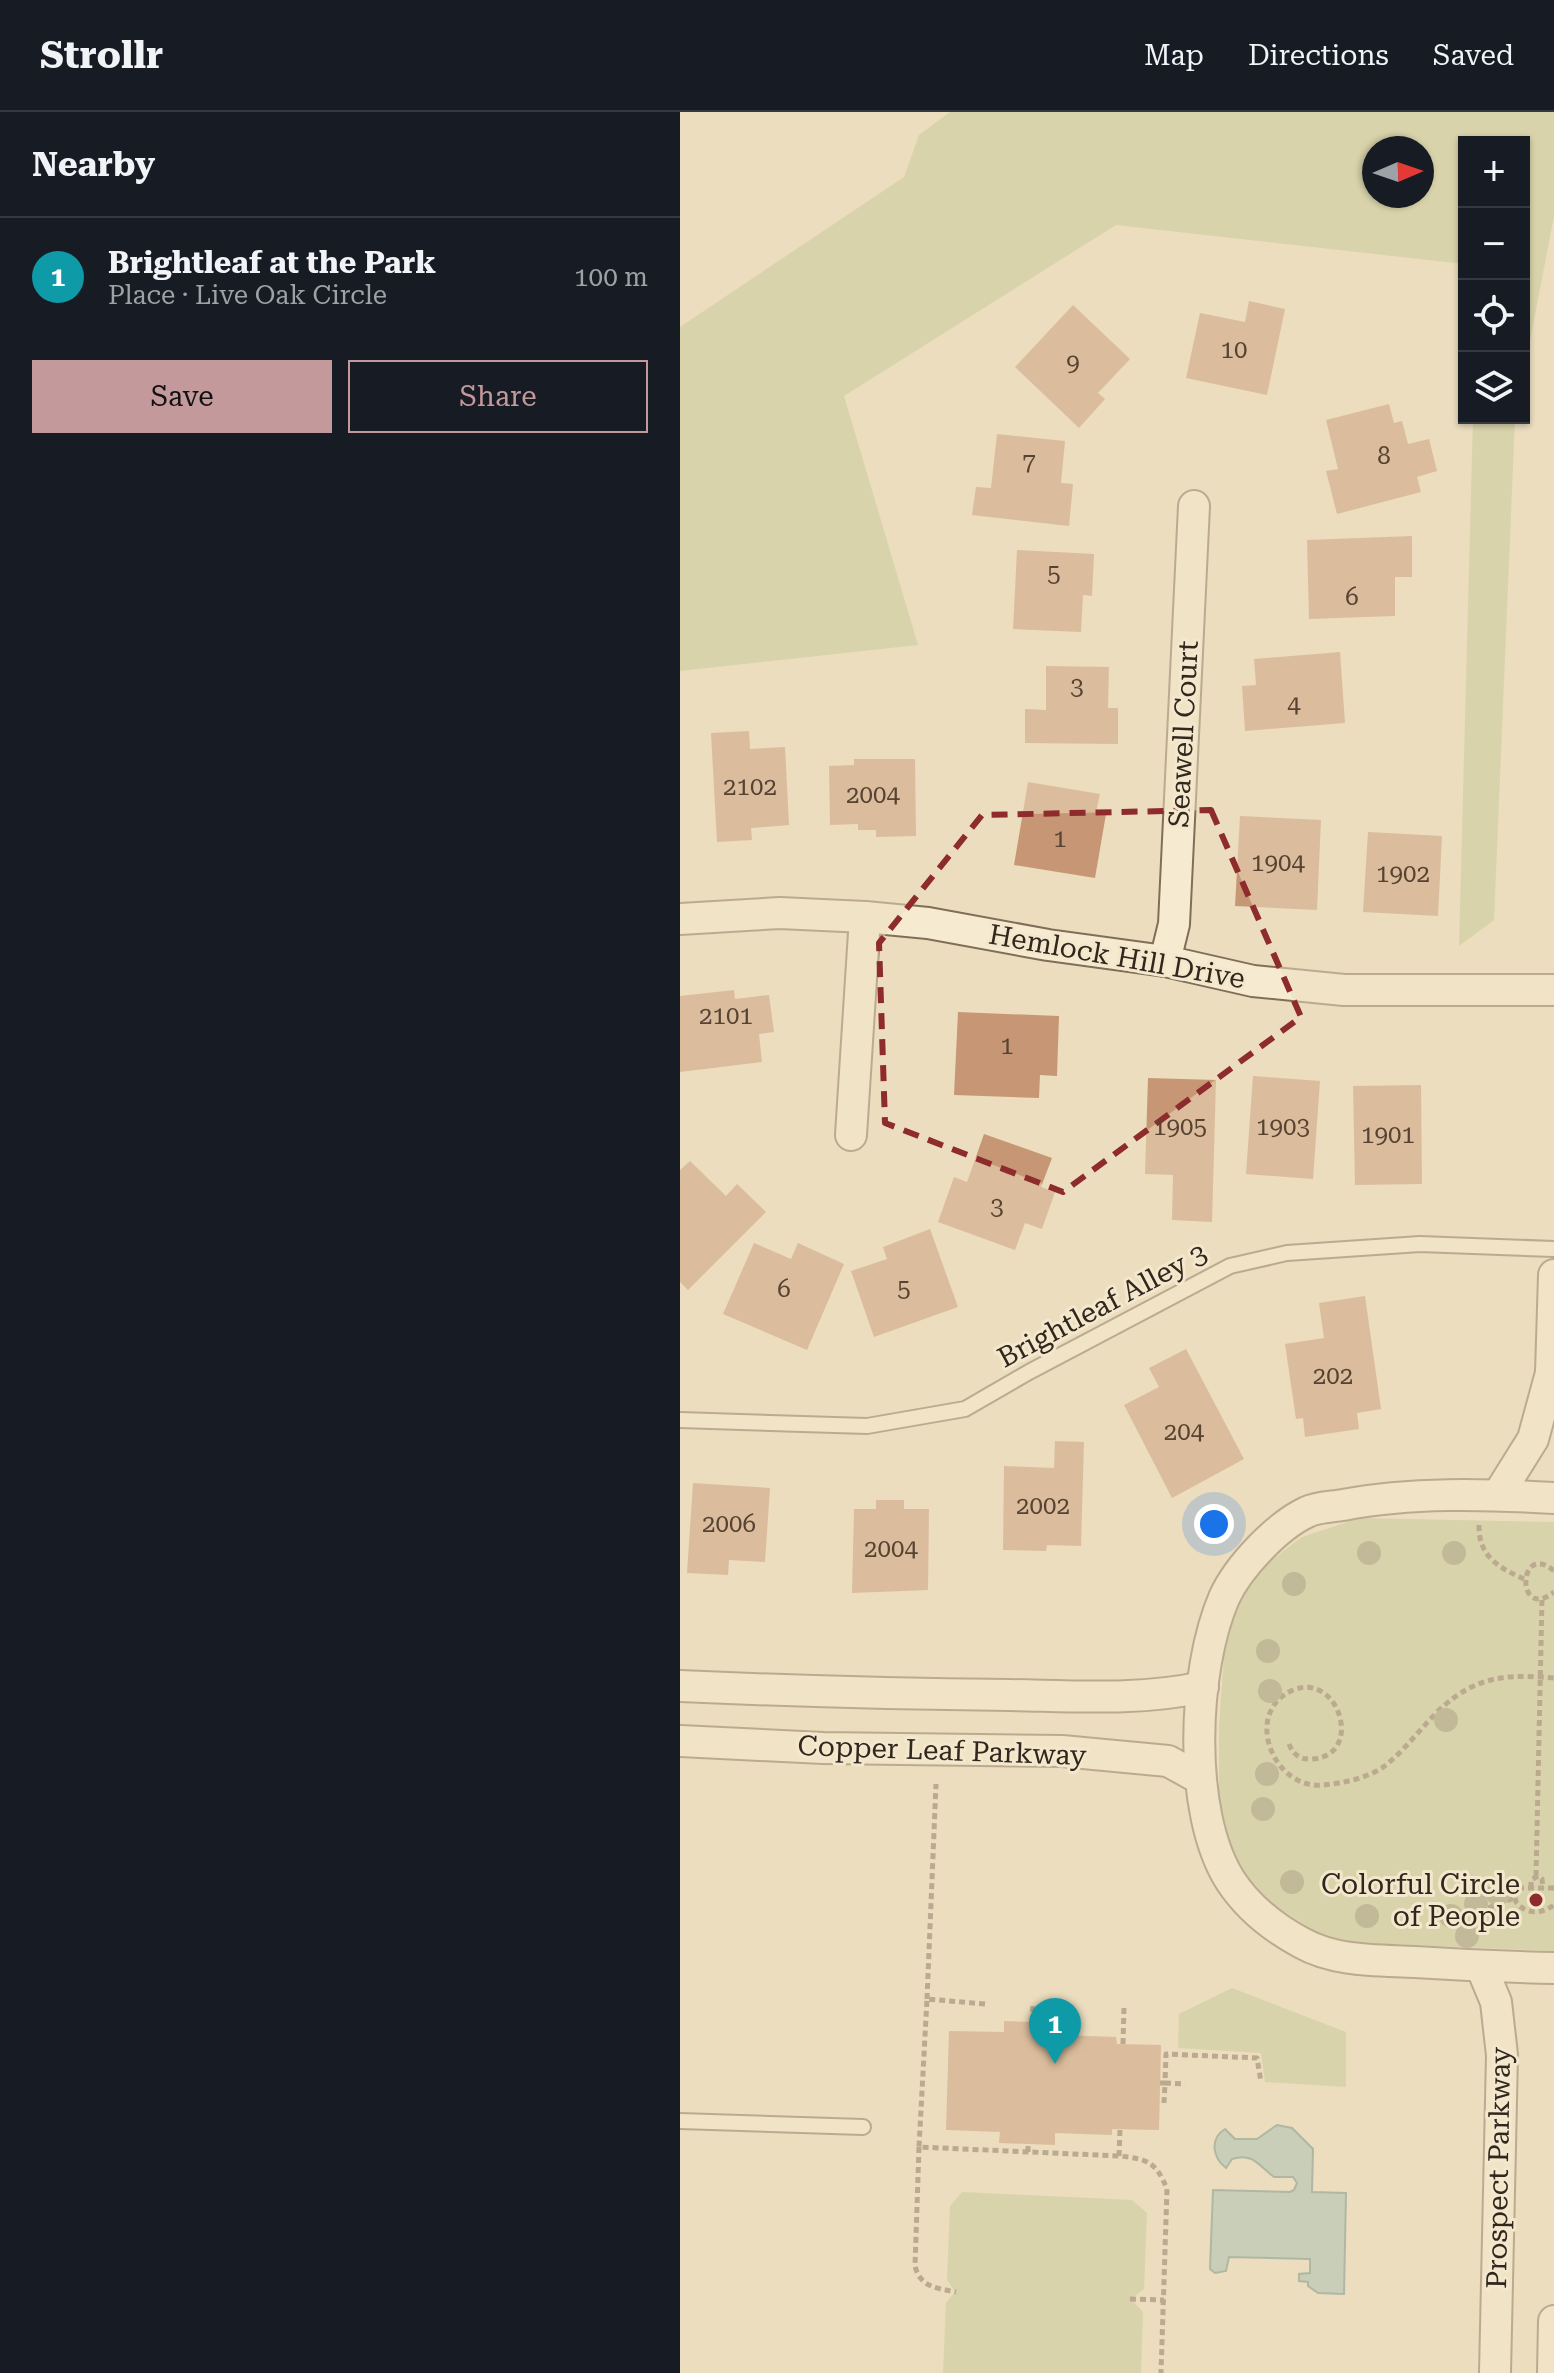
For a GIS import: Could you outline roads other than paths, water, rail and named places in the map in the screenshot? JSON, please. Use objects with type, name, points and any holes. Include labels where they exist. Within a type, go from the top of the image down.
[{"type":"street","name":"Seawell Court","points":[[1165,961],[1174,924],[1194,506]]},
{"type":"street","name":"Hemlock Hill Drive","points":[[680,919],[780,913],[928,923],[1048,945],[1165,961],[1253,981],[1344,990],[1554,990]]},
{"type":"street","points":[[851,1135],[865,917]]},
{"type":"street","points":[[1498,1495],[1533,1439],[1552,1382],[1554,1275]]},
{"type":"street","points":[[1554,1498],[1498,1495],[1372,1499],[1309,1511],[1283,1527],[1249,1561],[1225,1596],[1208,1647],[1199,1778],[1213,1843],[1230,1881],[1265,1921],[1306,1945],[1352,1959],[1554,1968]]},
{"type":"street","name":"Copper Leaf Parkway","points":[[680,1686],[824,1693],[1065,1696],[1167,1695],[1203,1687]]},
{"type":"street","name":"Copper Leaf Parkway","points":[[680,1741],[823,1748],[1062,1751],[1168,1761],[1199,1778]]},
{"type":"street","name":"Prospect Parkway","points":[[1481,1966],[1496,2002],[1502,2055],[1495,2373]]},
{"type":"street","points":[[1553,2373],[1554,2321]]},
{"type":"lane","name":"Brightleaf Alley 3","points":[[680,1420],[867,1426],[965,1409],[1230,1266],[1287,1253],[1420,1244],[1554,1249]]},
{"type":"lane","points":[[680,2121],[863,2127]]},
{"type":"water","points":[[1277,2125],[1292,2128],[1313,2149],[1312,2192],[1346,2193],[1344,2294],[1318,2293],[1308,2286],[1308,2282],[1299,2281],[1299,2274],[1310,2273],[1310,2259],[1229,2257],[1226,2271],[1215,2273],[1210,2269],[1213,2190],[1290,2192],[1297,2183],[1293,2177],[1274,2177],[1245,2157],[1232,2159],[1226,2168],[1216,2154],[1217,2138],[1225,2129],[1235,2139],[1257,2139]]},
{"type":"place","name":"Colorful Circle of People","points":[[1536,1900]]},
{"type":"place","name":"Brightleaf at the Park","points":[[1055,2064]]}]
